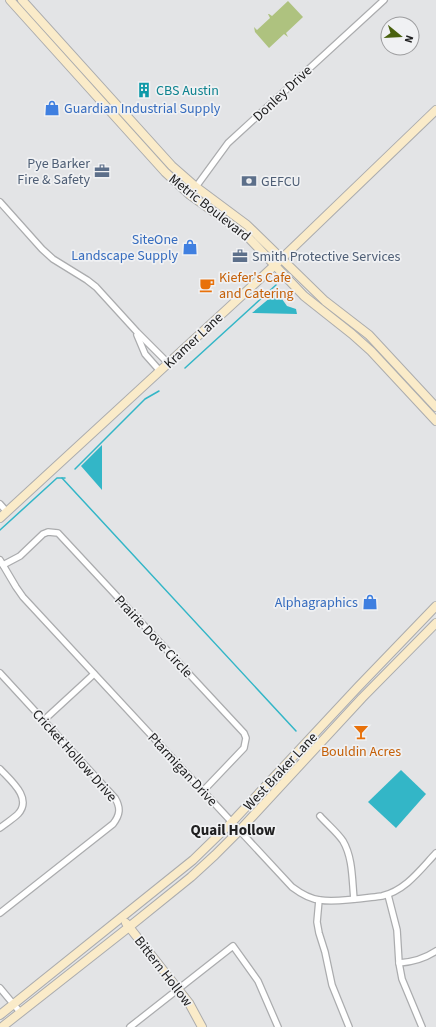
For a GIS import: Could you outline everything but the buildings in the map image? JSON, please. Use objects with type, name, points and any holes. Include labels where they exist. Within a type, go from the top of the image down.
[{"type":"main road","name":"Metric Boulevard","points":[[22,0],[159,153],[196,188],[247,224],[325,300],[377,342],[436,407]]},
{"type":"main road","name":"Metric Boulevard","points":[[14,1],[152,159],[190,195],[244,232],[304,296],[371,351],[436,421]]},
{"type":"main road","name":"Kramer Lane","points":[[0,518],[275,265],[436,110]]},
{"type":"main road","points":[[406,389],[414,383]]},
{"type":"main road","name":"West Braker Lane","points":[[0,1015],[194,860],[232,822],[358,686],[436,606]]},
{"type":"main road","name":"West Braker Lane","points":[[2,1027],[191,877],[239,831],[365,695],[436,623]]},
{"type":"main road","points":[[358,686],[365,695]]},
{"type":"main road","name":"Bittern Hollow","points":[[122,918],[193,1008],[202,1027]]},
{"type":"street","name":"Donley Drive","points":[[190,195],[218,155],[228,144],[384,0]]},
{"type":"street","points":[[0,202],[42,249],[53,259],[94,285],[136,332],[168,364]]},
{"type":"street","points":[[136,332],[145,354],[160,371]]},
{"type":"street","points":[[0,504],[7,512]]},
{"type":"street","name":"Prairie Dove Circle","points":[[2,563],[20,556],[43,534],[48,532],[58,533],[244,733],[246,738],[244,748],[203,791]]},
{"type":"street","name":"Ptarmigan Drive","points":[[2,563],[16,588],[23,597],[239,831],[292,887],[301,894],[319,900],[354,899],[388,895],[400,889],[410,881],[436,853]]},
{"type":"street","name":"Cricket Hollow Drive","points":[[0,673],[115,798],[119,805],[120,811],[113,824],[0,913]]},
{"type":"street","points":[[44,720],[94,674]]},
{"type":"street","points":[[0,769],[19,790],[22,796],[21,809],[18,814],[0,828]]},
{"type":"street","points":[[320,816],[342,840],[346,848],[351,863],[354,899]]},
{"type":"street","points":[[388,895],[397,930],[399,963],[402,979],[422,1027]]},
{"type":"street","points":[[319,900],[317,922],[319,933],[332,985],[349,1027]]},
{"type":"street","points":[[130,1027],[233,946],[258,981],[278,1027]]},
{"type":"street","points":[[399,963],[413,962],[426,958],[436,952]]},
{"type":"street","points":[[0,988],[20,1012]]},
{"type":"green space","points":[[288,1],[303,17],[286,33],[288,37],[284,34],[269,48],[255,32],[254,27],[257,30],[270,18],[268,14],[272,16]]},
{"type":"water","points":[[277,292],[287,306],[296,309],[297,314],[252,313]]},
{"type":"water","points":[[102,445],[102,490],[81,466]]},
{"type":"water","points":[[401,770],[426,794],[396,828],[368,802]]},
{"type":"waterway","points":[[185,368],[276,285]]},
{"type":"waterway","points":[[75,469],[145,399],[159,391]]},
{"type":"waterway","points":[[0,530],[57,478],[65,478]]},
{"type":"waterway","points":[[62,478],[296,731]]},
{"type":"place","name":"CBS Austin","points":[[144,90]]},
{"type":"place","name":"Guardian Industrial Supply","points":[[52,108]]},
{"type":"place","name":"Pye Barker Fire & Safety","points":[[102,171]]},
{"type":"place","name":"GEFCU","points":[[249,181]]},
{"type":"place","name":"SiteOne Landscape Supply","points":[[190,247]]},
{"type":"place","name":"Smith Protective Services","points":[[240,256]]},
{"type":"place","name":"Kiefer's Cafe and Catering","points":[[207,285]]},
{"type":"place","name":"Alphagraphics","points":[[370,602]]},
{"type":"place","name":"Bouldin Acres","points":[[361,732]]},
{"type":"district","name":"Quail Hollow","points":[[233,830]]}]
